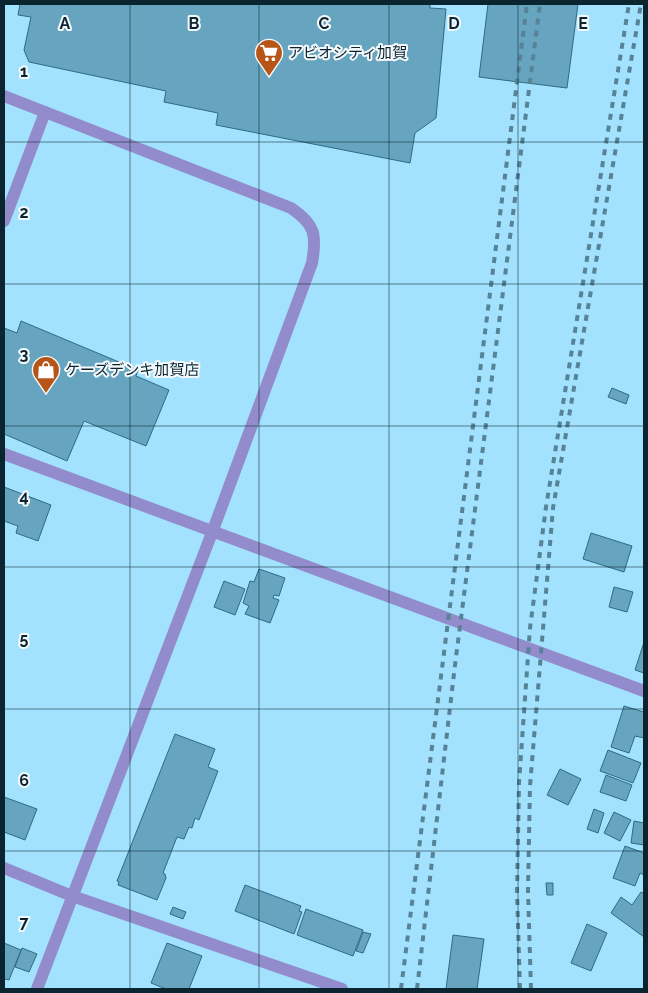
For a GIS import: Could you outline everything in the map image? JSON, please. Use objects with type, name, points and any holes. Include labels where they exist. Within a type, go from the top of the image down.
[{"type":"street","points":[[4,96],[290,208],[305,218],[313,229],[315,244],[312,263],[213,530],[37,989]]},
{"type":"street","points":[[4,221],[45,112]]},
{"type":"street","points":[[4,454],[644,691]]},
{"type":"street","points":[[4,868],[72,896],[342,989]]},
{"type":"building","name":"アビオシティ加賀","points":[[20,4],[430,4],[430,8],[446,9],[436,118],[415,133],[410,163],[216,125],[218,113],[164,102],[166,91],[29,62],[24,50],[31,17],[18,15]]},
{"type":"building","points":[[488,4],[578,4],[567,88],[479,77]]},
{"type":"building","points":[[21,321],[138,370],[136,376],[169,390],[146,446],[84,421],[67,461],[4,434],[4,328],[17,333]]},
{"type":"building","points":[[612,388],[629,395],[626,404],[608,397]]},
{"type":"building","points":[[4,487],[51,505],[38,541],[16,533],[18,526],[4,521]]},
{"type":"building","points":[[591,533],[632,546],[624,572],[583,559]]},
{"type":"building","points":[[259,569],[285,578],[279,596],[274,595],[273,598],[279,600],[270,623],[245,614],[249,606],[243,603],[250,581],[254,582]]},
{"type":"building","points":[[224,581],[245,589],[235,615],[214,607]]},
{"type":"building","points":[[614,587],[633,592],[627,612],[609,607]]},
{"type":"building","points":[[644,642],[644,673],[635,670]]},
{"type":"building","points":[[624,706],[644,712],[644,738],[635,736],[629,753],[611,747]]},
{"type":"building","points":[[175,734],[215,749],[208,767],[218,771],[199,820],[195,818],[192,828],[189,827],[184,839],[177,837],[163,873],[166,878],[157,900],[118,885],[119,882],[117,881]]},
{"type":"building","points":[[608,750],[641,763],[633,783],[600,771]]},
{"type":"building","points":[[560,769],[581,779],[568,805],[547,795]]},
{"type":"building","points":[[606,775],[632,785],[626,801],[600,792]]},
{"type":"building","points":[[4,797],[37,809],[25,840],[4,832]]},
{"type":"building","points":[[594,809],[604,813],[598,833],[587,829]]},
{"type":"building","points":[[614,812],[631,820],[620,841],[604,833]]},
{"type":"building","points":[[634,821],[644,823],[644,845],[631,843]]},
{"type":"building","points":[[625,846],[644,853],[644,875],[640,873],[635,886],[613,878]]},
{"type":"building","points":[[546,883],[553,883],[553,895],[547,895]]},
{"type":"building","points":[[245,885],[301,906],[299,911],[302,912],[294,934],[235,911]]},
{"type":"building","points":[[641,892],[644,894],[644,937],[611,913],[621,897],[632,905]]},
{"type":"building","points":[[173,907],[186,912],[183,919],[170,914]]},
{"type":"building","points":[[306,909],[363,930],[353,956],[297,935]]},
{"type":"building","points":[[587,924],[607,933],[591,971],[571,963]]},
{"type":"building","points":[[363,932],[371,934],[363,953],[356,951]]},
{"type":"building","points":[[453,935],[484,939],[477,989],[446,989]]},
{"type":"building","points":[[4,943],[21,950],[9,980],[5,979],[4,981]]},
{"type":"building","points":[[167,943],[202,956],[189,989],[166,989],[151,983]]},
{"type":"building","points":[[22,948],[37,954],[29,972],[15,967]]},
{"type":"railway","points":[[401,989],[527,4]]},
{"type":"railway","points":[[417,989],[455,665],[540,4]]},
{"type":"railway","points":[[520,989],[517,892],[519,783],[530,628],[546,507],[629,4]]},
{"type":"railway","points":[[531,989],[528,891],[530,786],[553,508],[641,4]]},
{"type":"place","name":"アビオシティ加賀","points":[[269,77]]},
{"type":"place","name":"ケーズデンキ加賀店","points":[[46,394]]}]
